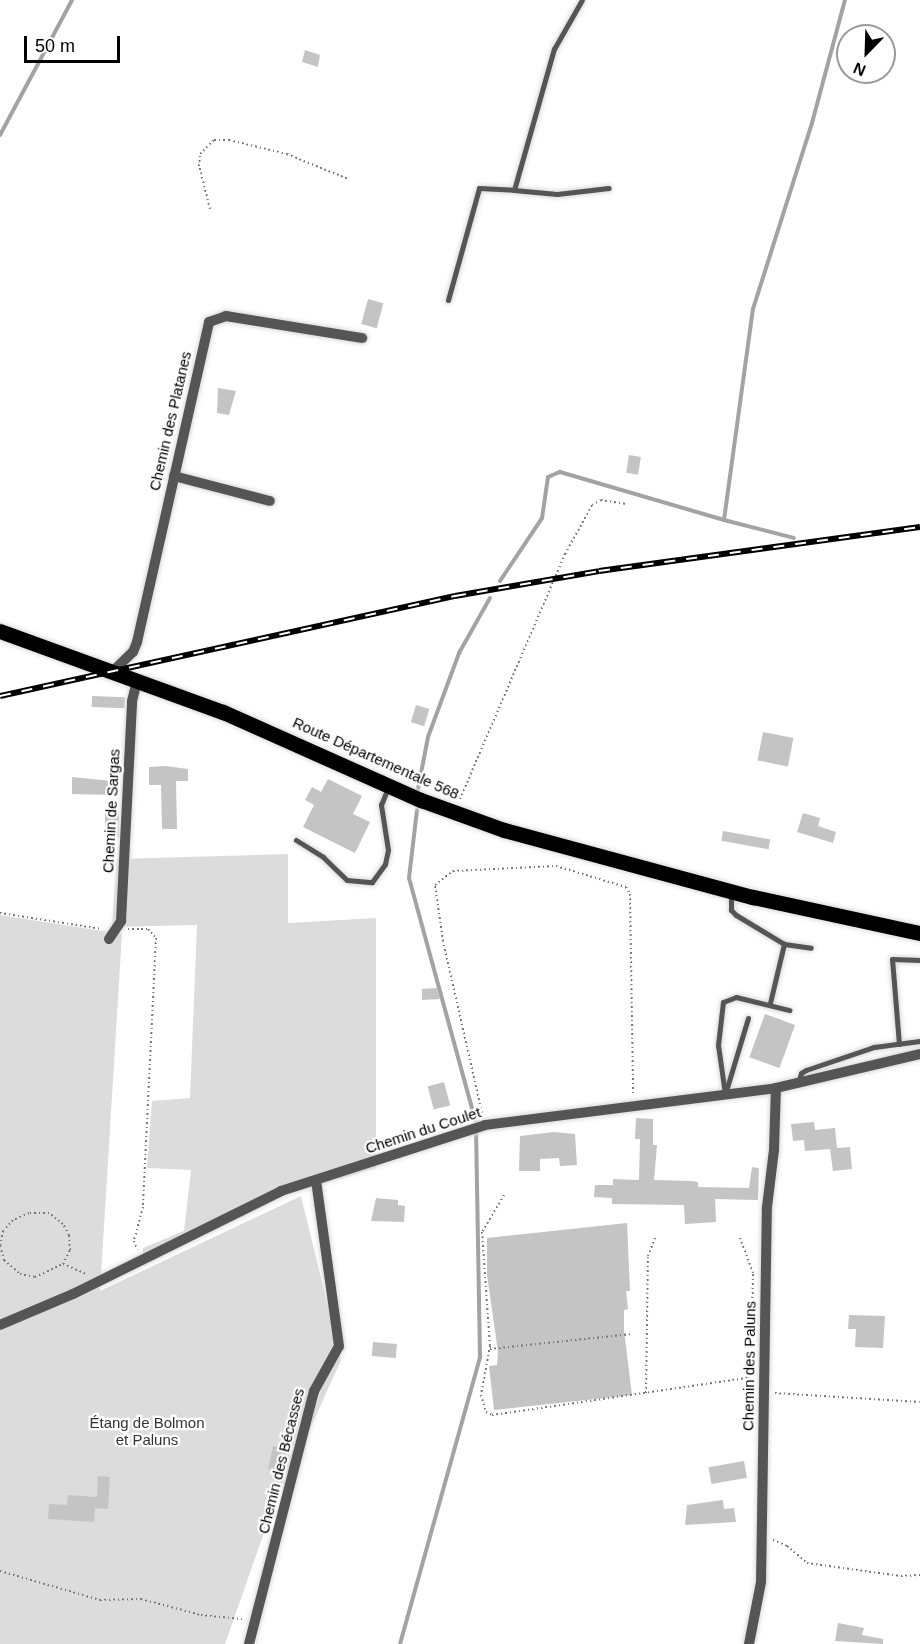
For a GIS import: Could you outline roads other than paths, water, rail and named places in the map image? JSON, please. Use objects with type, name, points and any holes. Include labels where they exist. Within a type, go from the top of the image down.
[{"type":"main road","name":"Route Départementale 568","points":[[0,631],[251,723],[388,786],[454,813],[504,830],[731,891],[920,933]]},
{"type":"street","name":"Chemin des Platanes","points":[[112,672],[135,648],[206,328],[214,318],[226,316],[362,338]]},
{"type":"street","points":[[174,476],[270,501]]},
{"type":"street","name":"Chemin de Sargas","points":[[109,939],[121,921],[132,701],[137,681]]},
{"type":"street","name":"Chemin du Coulet","points":[[0,1325],[103,1280],[281,1191],[485,1125],[776,1088],[920,1054]]},
{"type":"street","name":"Chemin des Paluns","points":[[748,1644],[761,1582],[767,1207],[774,1150],[776,1088]]},
{"type":"street","name":"Chemin des Bécasses","points":[[249,1644],[314,1391],[339,1346],[316,1181]]},
{"type":"lane","points":[[514,190],[554,49],[582,0]]},
{"type":"lane","points":[[448,300],[479,188],[557,194],[609,188]]},
{"type":"lane","points":[[296,840],[323,857],[347,880],[361,884],[372,882],[385,864],[388,850],[381,805],[388,786]]},
{"type":"lane","points":[[731,891],[730,905],[736,915],[784,944],[811,948]]},
{"type":"lane","points":[[770,1003],[784,944]]},
{"type":"lane","points":[[899,1044],[892,959],[920,960]]},
{"type":"lane","points":[[725,1094],[718,1045],[723,1002],[736,997],[770,1003],[789,1010]]},
{"type":"lane","points":[[725,1094],[748,1018]]},
{"type":"lane","points":[[798,1083],[801,1073],[806,1070],[874,1047],[920,1041]]},
{"type":"waterway","points":[[0,135],[72,0]]},
{"type":"waterway","points":[[500,581],[542,518],[548,477],[560,472],[724,520],[753,309],[812,123],[845,0]]},
{"type":"waterway","points":[[724,520],[794,538]]},
{"type":"waterway","points":[[418,789],[428,737],[459,653],[490,598]]},
{"type":"waterway","points":[[417,810],[409,878],[475,1120]]},
{"type":"waterway","points":[[400,1644],[480,1357],[476,1133]]},
{"type":"railway","points":[[0,696],[455,596],[599,571],[920,527]]},
{"type":"park label","name":"Étang de Bolmon et Paluns","points":[[147,1430]]}]
